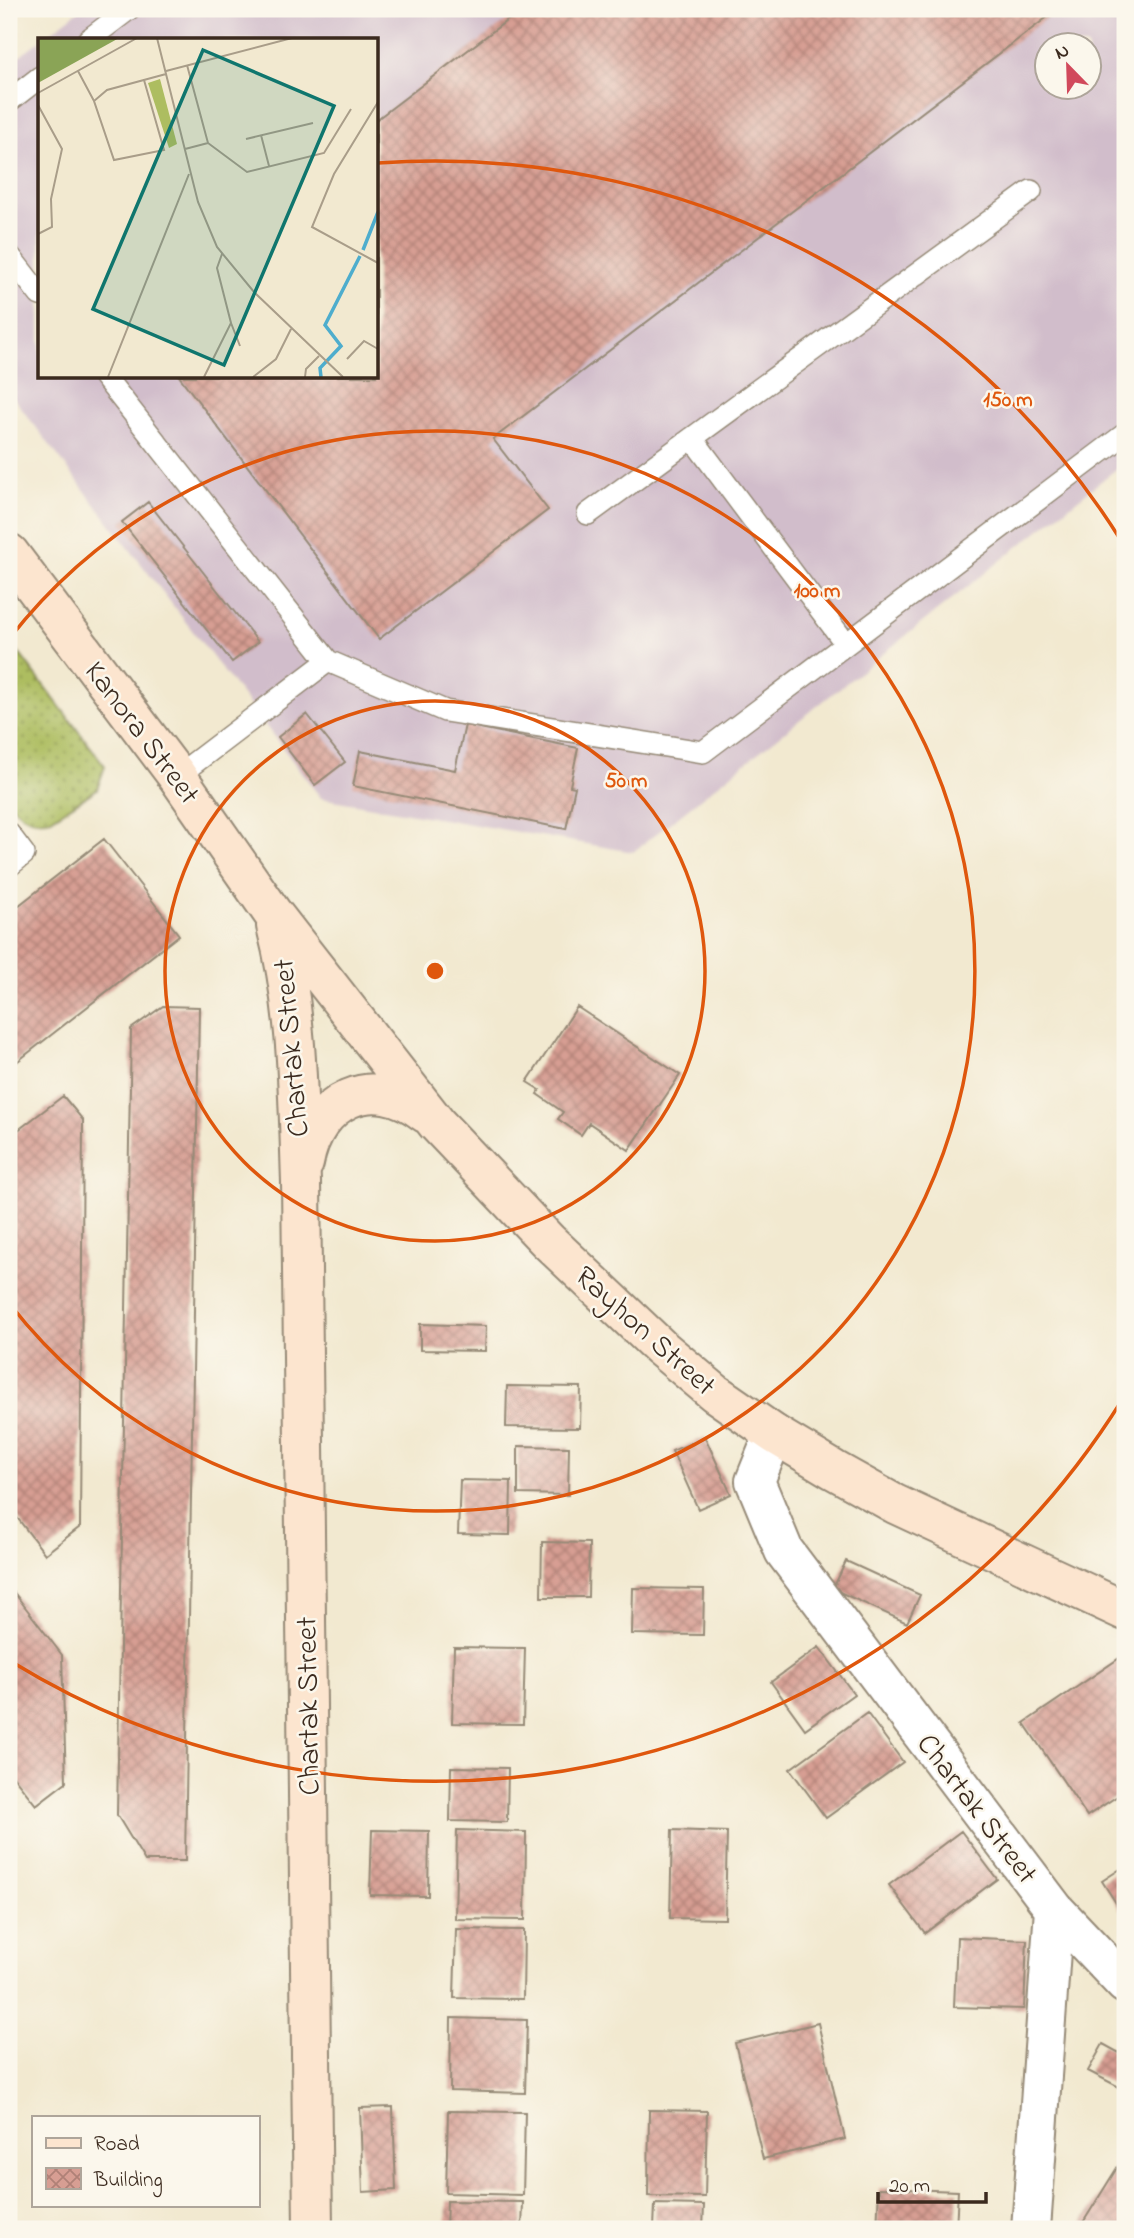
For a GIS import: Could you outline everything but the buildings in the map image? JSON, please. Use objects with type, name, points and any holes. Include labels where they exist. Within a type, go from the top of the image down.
[{"type":"street","name":"Kanora Street","points":[[9,553],[177,776],[273,914]]},
{"type":"street","name":"Rayhon Street","points":[[273,914],[437,1124],[548,1241],[660,1347],[715,1393],[774,1434],[895,1504],[1125,1611]]},
{"type":"street","name":"Chartak Street","points":[[273,914],[292,1002],[301,1182],[313,2229]]},
{"type":"street","name":"Chartak Street","points":[[301,1182],[306,1153],[315,1130],[331,1110],[348,1099],[370,1093],[394,1095],[414,1105],[437,1124]]},
{"type":"street","name":"Chartak Street","points":[[774,1434],[755,1480],[785,1551],[1054,1909],[1031,2229]]},
{"type":"street","points":[[1054,1909],[1125,1984]]},
{"type":"lane","points":[[91,38],[129,9]]},
{"type":"lane","points":[[9,101],[38,78]]},
{"type":"lane","points":[[588,514],[1031,191]]},
{"type":"lane","points":[[9,254],[38,292]]},
{"type":"lane","points":[[106,378],[328,661],[445,711],[703,752],[1125,435]]},
{"type":"lane","points":[[692,438],[846,644]]},
{"type":"lane","points":[[177,776],[328,661]]},
{"type":"lane","points":[[9,834],[24,854],[9,866]]},
{"type":"shaded area","points":[[81,9],[1125,9],[1125,462],[633,852],[321,798],[9,392],[9,64],[38,42],[38,378],[378,378],[378,38],[43,38]]},
{"type":"green space","points":[[9,640],[105,766],[97,789],[51,819],[27,818],[9,802]]}]
